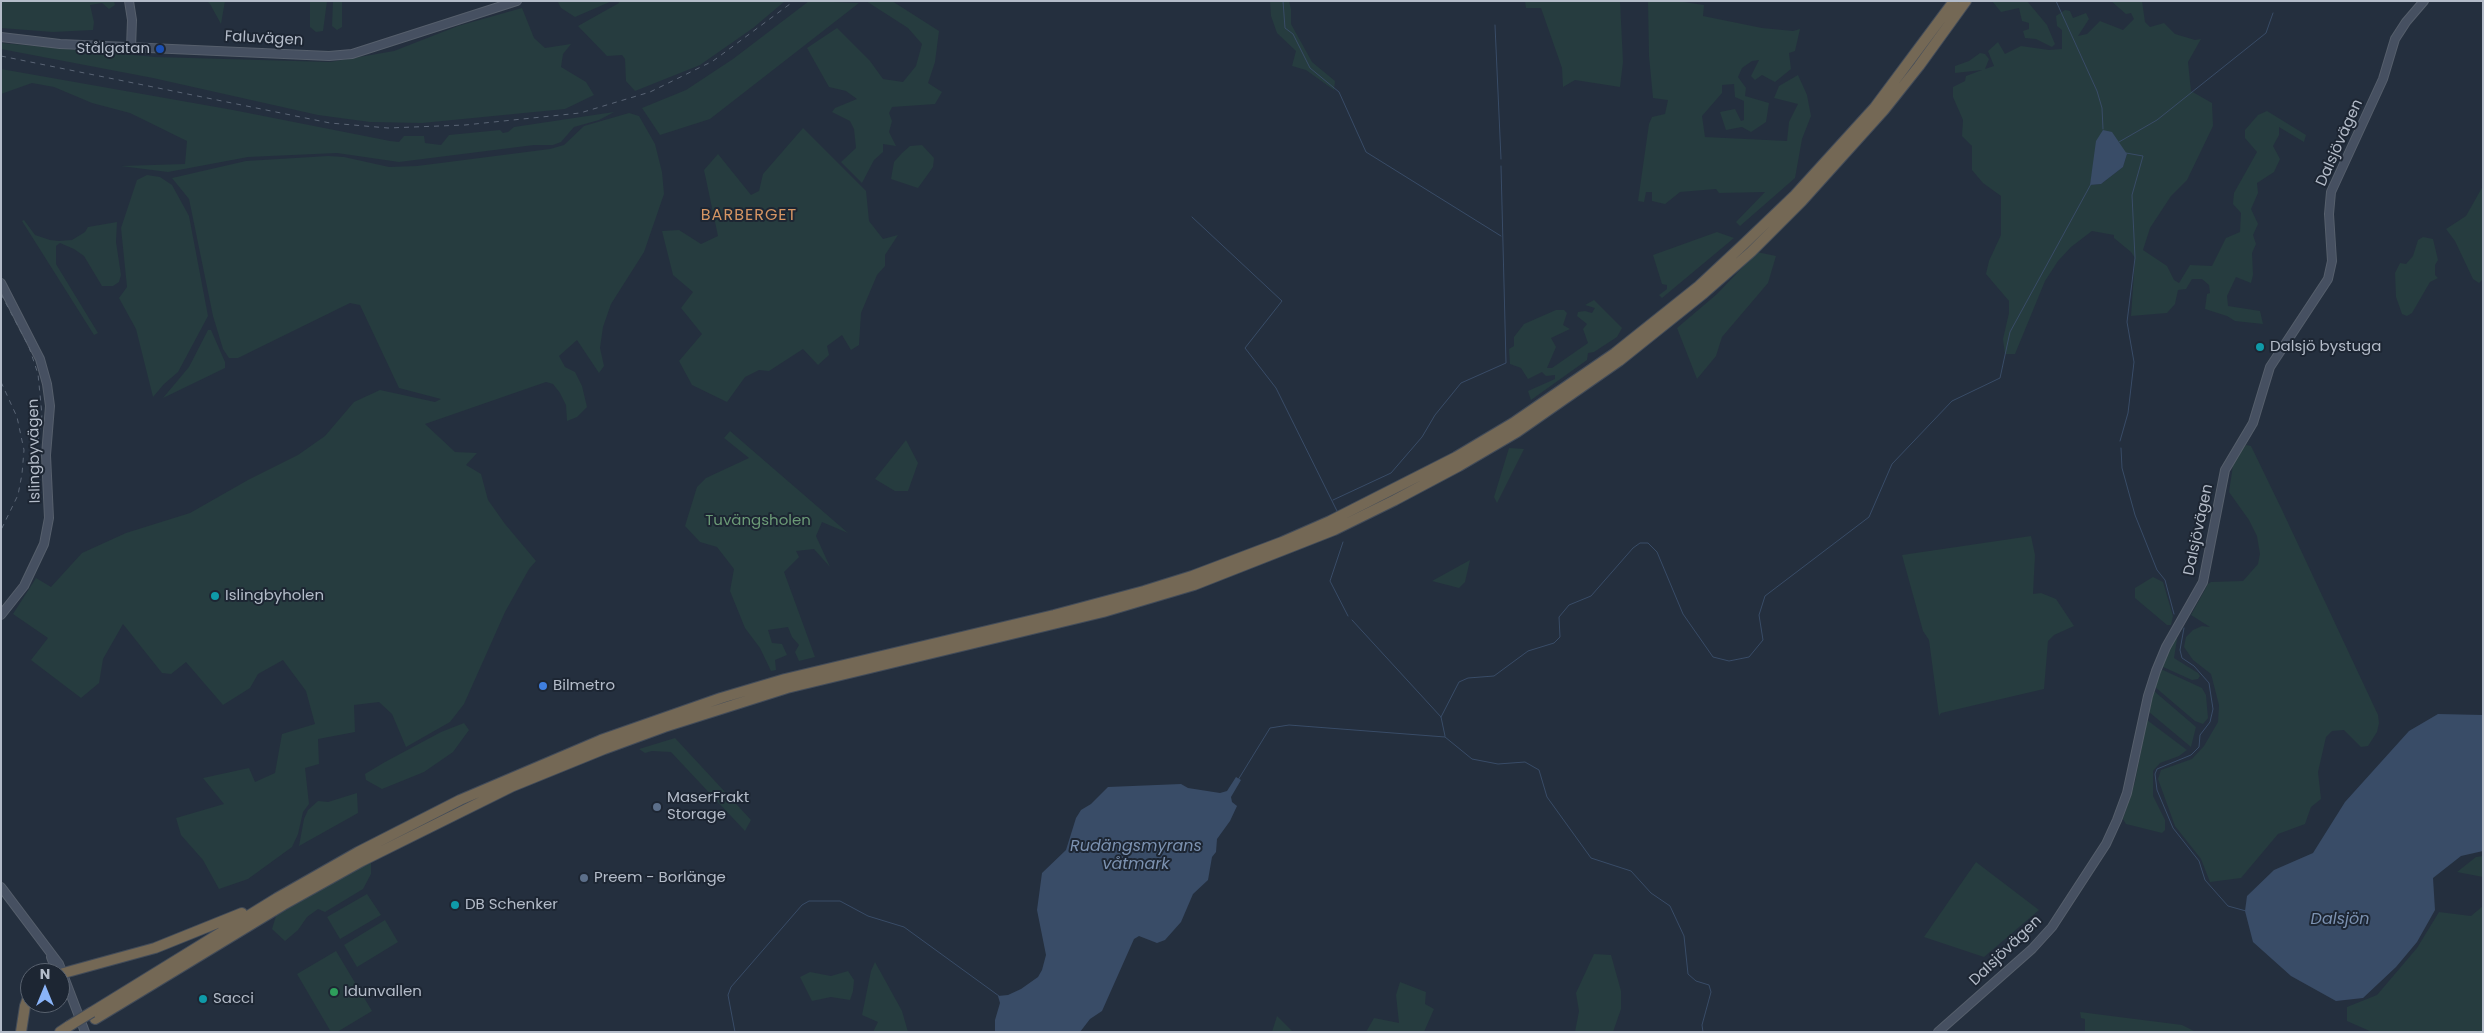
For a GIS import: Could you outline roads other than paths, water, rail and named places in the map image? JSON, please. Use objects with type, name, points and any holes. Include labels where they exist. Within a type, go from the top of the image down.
[{"type":"highway","points":[[93,1016],[277,898],[358,852],[460,800],[610,737],[712,701],[785,679],[1054,615],[1144,591],[1282,542],[1339,517],[1424,474],[1513,423],[1565,389],[1615,353],[1705,280],[1795,195],[1839,148],[1909,63],[1954,1]]},
{"type":"highway","points":[[60,1032],[71,1029],[362,860],[514,786],[604,749],[664,727],[787,688],[1094,615],[1194,585],[1334,530],[1451,470],[1516,432],[1619,361],[1704,293],[1750,252],[1802,201],[1884,110],[1919,66],[1966,1]]},
{"type":"highway","points":[[70,972],[189,936],[277,898]]},
{"type":"highway","points":[[21,1032],[23,1013]]},
{"type":"street","points":[[129,1],[132,20],[131,48]]},
{"type":"street","name":"Faluvägen","points":[[1,36],[60,44],[329,56],[352,54],[517,1]]},
{"type":"street","name":"Dalsjövägen","points":[[1938,1032],[2032,949],[2052,927],[2106,844],[2127,793],[2148,696],[2156,671],[2166,647],[2203,582],[2225,470],[2253,423],[2270,367],[2328,279],[2332,261],[2329,214],[2331,192],[2383,79],[2395,39],[2406,22],[2424,1]]},
{"type":"street","name":"Islingbyvägen","points":[[1,283],[40,359],[50,406],[46,454],[49,518],[44,544],[24,586],[1,615]]},
{"type":"street","points":[[1,887],[54,963]]},
{"type":"street","points":[[70,994],[85,1032]]},
{"type":"water","points":[[2103,130],[2112,132],[2127,154],[2123,167],[2101,184],[2090,185],[2096,141]]},
{"type":"water","name":"Dalsjön","points":[[2438,714],[2483,715],[2483,851],[2461,856],[2433,878],[2435,910],[2417,942],[2396,967],[2363,998],[2336,1001],[2291,976],[2253,942],[2245,911],[2247,896],[2274,870],[2313,853],[2345,802],[2409,731]]},
{"type":"water","name":"Rudängsmyrans våtmark","points":[[1236,777],[1241,780],[1231,797],[1232,802],[1237,806],[1230,821],[1217,839],[1216,852],[1212,857],[1208,880],[1193,894],[1181,922],[1165,940],[1157,943],[1139,936],[1134,939],[1102,1011],[1090,1019],[1080,1032],[995,1032],[995,1020],[1000,1003],[998,996],[1008,995],[1021,989],[1038,977],[1042,970],[1046,955],[1037,910],[1042,873],[1066,850],[1076,818],[1081,810],[1091,804],[1108,787],[1181,784],[1188,788],[1220,793],[1227,791]]},
{"type":"waterway","points":[[1283,1],[1285,28],[1293,34],[1310,68],[1339,92],[1366,152],[1501,236]]},
{"type":"waterway","points":[[2056,1],[2097,91],[2102,108],[2103,129]]},
{"type":"waterway","points":[[2119,142],[2157,120],[2266,33],[2273,13]]},
{"type":"waterway","points":[[1495,25],[1501,159]]},
{"type":"waterway","points":[[2120,441],[2128,413],[2134,362],[2127,322],[2135,258],[2132,195],[2143,156],[2126,153]]},
{"type":"waterway","points":[[1333,500],[1391,473],[1422,437],[1435,415],[1461,383],[1506,363],[1501,166]]},
{"type":"waterway","points":[[1441,717],[1459,682],[1468,678],[1494,676],[1528,651],[1554,643],[1560,637],[1559,617],[1569,605],[1591,596],[1633,548],[1640,543],[1648,543],[1657,552],[1683,614],[1713,657],[1729,661],[1749,657],[1763,640],[1759,615],[1765,596],[1869,517],[1892,464],[1952,401],[2000,378],[2010,332],[2091,184]]},
{"type":"waterway","points":[[1192,217],[1282,301],[1245,348],[1276,388],[1337,511]]},
{"type":"waterway","points":[[2121,448],[2122,468],[2135,515],[2157,570],[2165,580],[2174,614]]},
{"type":"waterway","points":[[1343,542],[1330,581],[1348,616]]},
{"type":"waterway","points":[[1352,620],[1441,717],[1445,736]]},
{"type":"waterway","points":[[2184,628],[2180,650],[2182,658],[2194,666],[2209,683],[2213,709],[2210,722],[2200,735],[2199,747],[2191,755],[2157,769],[2155,774],[2157,790],[2173,828],[2199,861],[2205,880],[2228,906],[2246,911]]},
{"type":"waterway","points":[[1238,780],[1270,728],[1289,725],[1445,737]]},
{"type":"waterway","points":[[1445,737],[1472,759],[1498,764],[1525,762],[1539,770],[1547,797],[1591,858],[1631,871],[1651,893],[1670,906],[1684,936],[1688,974],[1696,981],[1709,985],[1711,992],[1702,1025],[1703,1032]]},
{"type":"waterway","points":[[735,1032],[728,995],[731,987],[802,905],[809,901],[840,901],[868,916],[904,927],[999,996]]},
{"type":"railway","points":[[1,56],[330,123],[388,128],[465,125],[580,113],[650,92],[713,61],[794,1]]},
{"type":"railway","points":[[1,294],[29,347],[38,374],[42,415],[38,440]]},
{"type":"railway","points":[[1,382],[17,417],[24,450],[18,495],[1,530]]},
{"type":"place","name":"Stålgatan","points":[[160,49]]},
{"type":"place","name":"Dalsjö bystuga","points":[[2260,347]]},
{"type":"place","name":"Islingbyholen","points":[[215,596]]},
{"type":"place","name":"Bilmetro","points":[[543,686]]},
{"type":"place","name":"MaserFrakt Storage","points":[[657,807]]},
{"type":"place","name":"Preem - Borlänge","points":[[584,878]]},
{"type":"place","name":"DB Schenker","points":[[455,905]]},
{"type":"place","name":"Idunvallen","points":[[334,992]]},
{"type":"place","name":"Sacci","points":[[203,999]]},
{"type":"district","name":"BARBERGET","points":[[749,216]]},
{"type":"park label","name":"Tuvängsholen","points":[[758,521]]}]
